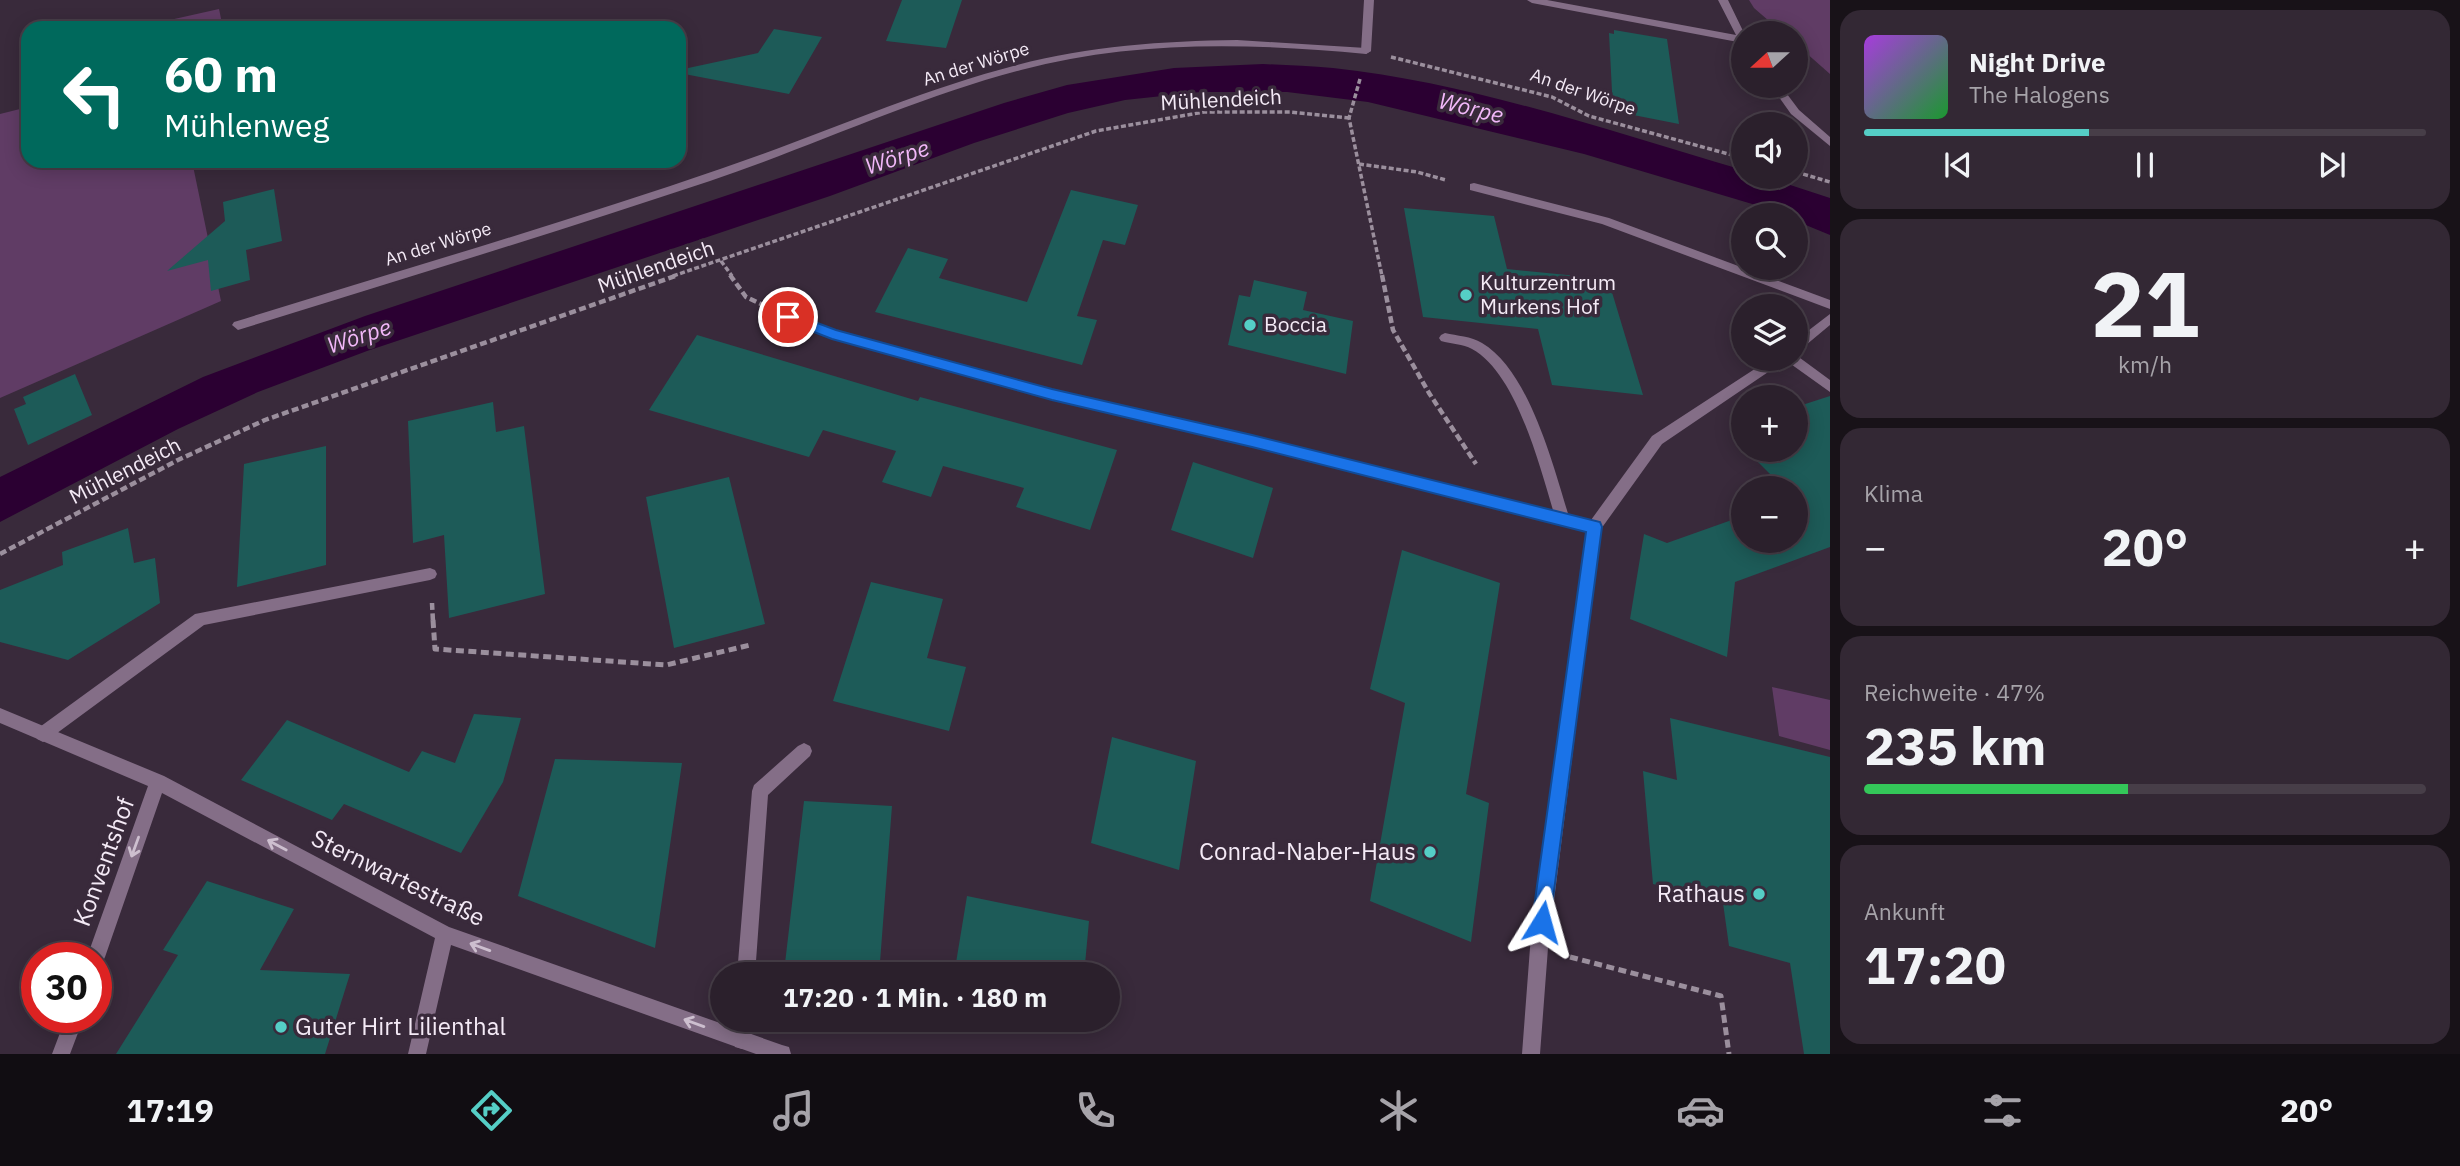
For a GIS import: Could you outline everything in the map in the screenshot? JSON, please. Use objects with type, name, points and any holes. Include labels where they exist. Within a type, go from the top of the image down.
[{"type":"street","points":[[1366,51],[1369,0]]},
{"type":"street","points":[[1532,0],[1731,37]]},
{"type":"street","points":[[1723,0],[1734,21]]},
{"type":"street","name":"An der Wörpe","points":[[238,325],[725,172],[940,91],[1023,66],[1110,50],[1211,45],[1304,44],[1366,51]]},
{"type":"street","points":[[1785,98],[1795,112],[1830,143]]},
{"type":"street","points":[[1474,187],[1605,221],[1830,305]]},
{"type":"street","points":[[788,317],[832,334],[1052,395],[1252,441],[1594,527]]},
{"type":"street","points":[[1808,336],[1830,318]]},
{"type":"street","points":[[1445,338],[1478,345],[1511,377],[1531,424],[1563,520]]},
{"type":"street","points":[[1531,1054],[1539,948],[1594,527],[1657,440],[1761,371]]},
{"type":"street","points":[[1808,371],[1830,387]]},
{"type":"street","points":[[43,733],[200,620],[430,574]]},
{"type":"street","name":"Sternwartestraße","points":[[0,715],[158,782],[445,934],[782,1054]]},
{"type":"street","points":[[747,962],[760,791],[804,751]]},
{"type":"street","name":"Konventshof","points":[[101,942],[158,782]]},
{"type":"street","points":[[417,1054],[445,934]]},
{"type":"street","points":[[741,1040],[742,1032]]},
{"type":"street","points":[[61,1054],[69,1033]]},
{"type":"path","name":"An der Wörpe","points":[[1366,51],[1552,97],[1589,116],[1731,155]]},
{"type":"path","points":[[1362,73],[1349,118],[1393,330],[1429,393],[1504,506]]},
{"type":"path","name":"Mühlendeich","points":[[0,554],[178,460],[265,420],[382,377],[1096,131],[1204,112],[1290,111],[1349,118]]},
{"type":"path","points":[[1359,164],[1417,172],[1474,187]]},
{"type":"path","points":[[1808,176],[1830,182]]},
{"type":"path","points":[[721,261],[746,297],[788,317]]},
{"type":"path","points":[[430,574],[435,649],[666,665],[750,645]]},
{"type":"path","points":[[1539,948],[1721,996],[1728,1054]]},
{"type":"shaded area","points":[[1749,0],[1830,0],[1830,74],[1808,55],[1808,21],[1769,21]]},
{"type":"shaded area","points":[[219,9],[222,21],[165,21]]},
{"type":"shaded area","points":[[21,109],[21,168],[193,168],[221,301],[0,398],[0,114]]},
{"type":"shaded area","points":[[1772,687],[1830,700],[1830,750],[1779,736]]},
{"type":"water","name":"Wörpe","points":[[1263,64],[1333,68],[1385,75],[1489,97],[1731,166],[1731,189],[1803,189],[1830,198],[1830,235],[1808,226],[1808,203],[1749,203],[1584,154],[1368,102],[1287,92],[1200,92],[1125,100],[1068,113],[974,143],[830,196],[367,351],[258,392],[178,429],[0,522],[0,477],[203,377],[365,316],[1004,103],[1067,85],[1174,68]]},
{"type":"building","points":[[902,0],[962,0],[946,48],[886,41]]},
{"type":"building","points":[[774,29],[822,37],[789,94],[686,74],[686,68],[758,53]]},
{"type":"building","points":[[1614,30],[1667,39],[1679,124],[1613,111],[1609,33],[1614,34]]},
{"type":"building","points":[[274,189],[282,241],[246,250],[250,280],[211,291],[208,260],[167,271],[225,221],[223,202]]},
{"type":"building","points":[[1071,190],[1138,205],[1125,245],[1103,240],[1077,316],[1097,320],[1082,365],[875,312],[908,248],[948,259],[939,278],[1027,302]]},
{"type":"building","points":[[1404,208],[1494,216],[1507,269],[1608,279],[1643,395],[1552,385],[1538,329],[1423,317]]},
{"type":"building","points":[[1254,280],[1307,292],[1303,310],[1353,321],[1346,374],[1228,345],[1239,295],[1250,297]]},
{"type":"building","points":[[697,335],[918,401],[920,397],[1117,450],[1090,530],[1016,507],[1024,488],[943,466],[931,497],[882,482],[896,451],[823,430],[809,457],[649,410]]},
{"type":"building","points":[[75,374],[92,415],[28,445],[14,409],[26,404],[23,397]]},
{"type":"building","points":[[1830,396],[1830,547],[1735,582],[1727,657],[1630,619],[1644,534],[1667,543],[1731,520],[1731,553],[1808,553],[1808,476],[1772,476],[1758,462],[1808,462],[1808,403]]},
{"type":"building","points":[[493,402],[496,432],[524,426],[545,594],[449,618],[444,535],[413,543],[408,421]]},
{"type":"building","points":[[326,446],[326,565],[237,587],[244,464]]},
{"type":"building","points":[[1193,462],[1273,488],[1253,558],[1171,530]]},
{"type":"building","points":[[729,477],[765,624],[674,648],[646,497]]},
{"type":"building","points":[[128,528],[134,563],[155,558],[160,603],[68,660],[0,642],[0,590],[63,565],[62,552]]},
{"type":"building","points":[[1402,550],[1500,583],[1466,794],[1489,803],[1471,942],[1370,901],[1405,703],[1370,689]]},
{"type":"building","points":[[871,582],[943,599],[927,658],[966,667],[949,731],[833,701]]},
{"type":"building","points":[[474,714],[521,718],[503,782],[461,853],[344,804],[332,820],[241,780],[287,720],[409,772],[422,751],[455,763]]},
{"type":"building","name":"Rathaus","points":[[1670,718],[1830,757],[1830,1054],[1804,1054],[1790,963],[1729,946],[1723,903],[1653,884],[1643,771],[1677,780]]},
{"type":"building","points":[[1112,737],[1196,761],[1179,870],[1091,843]]},
{"type":"building","points":[[555,759],[682,763],[655,948],[518,896]]},
{"type":"building","points":[[804,801],[892,806],[880,962],[785,962]]},
{"type":"building","points":[[207,881],[294,909],[260,970],[350,974],[325,1054],[116,1054],[178,955],[163,950]]},
{"type":"building","points":[[967,896],[1089,921],[1085,962],[956,962]]},
{"type":"place","name":"Kulturzentrum Murkens Hof","points":[[1466,295]]},
{"type":"place","name":"Boccia","points":[[1250,325]]},
{"type":"place","name":"Conrad-Naber-Haus","points":[[1430,852]]},
{"type":"place","name":"Rathaus","points":[[1759,894]]},
{"type":"place","name":"Guter Hirt Lilienthal","points":[[281,1027]]},
{"type":"route","points":[[788,317],[832,334],[1052,395],[1252,441],[1594,527],[1542,922]]}]
